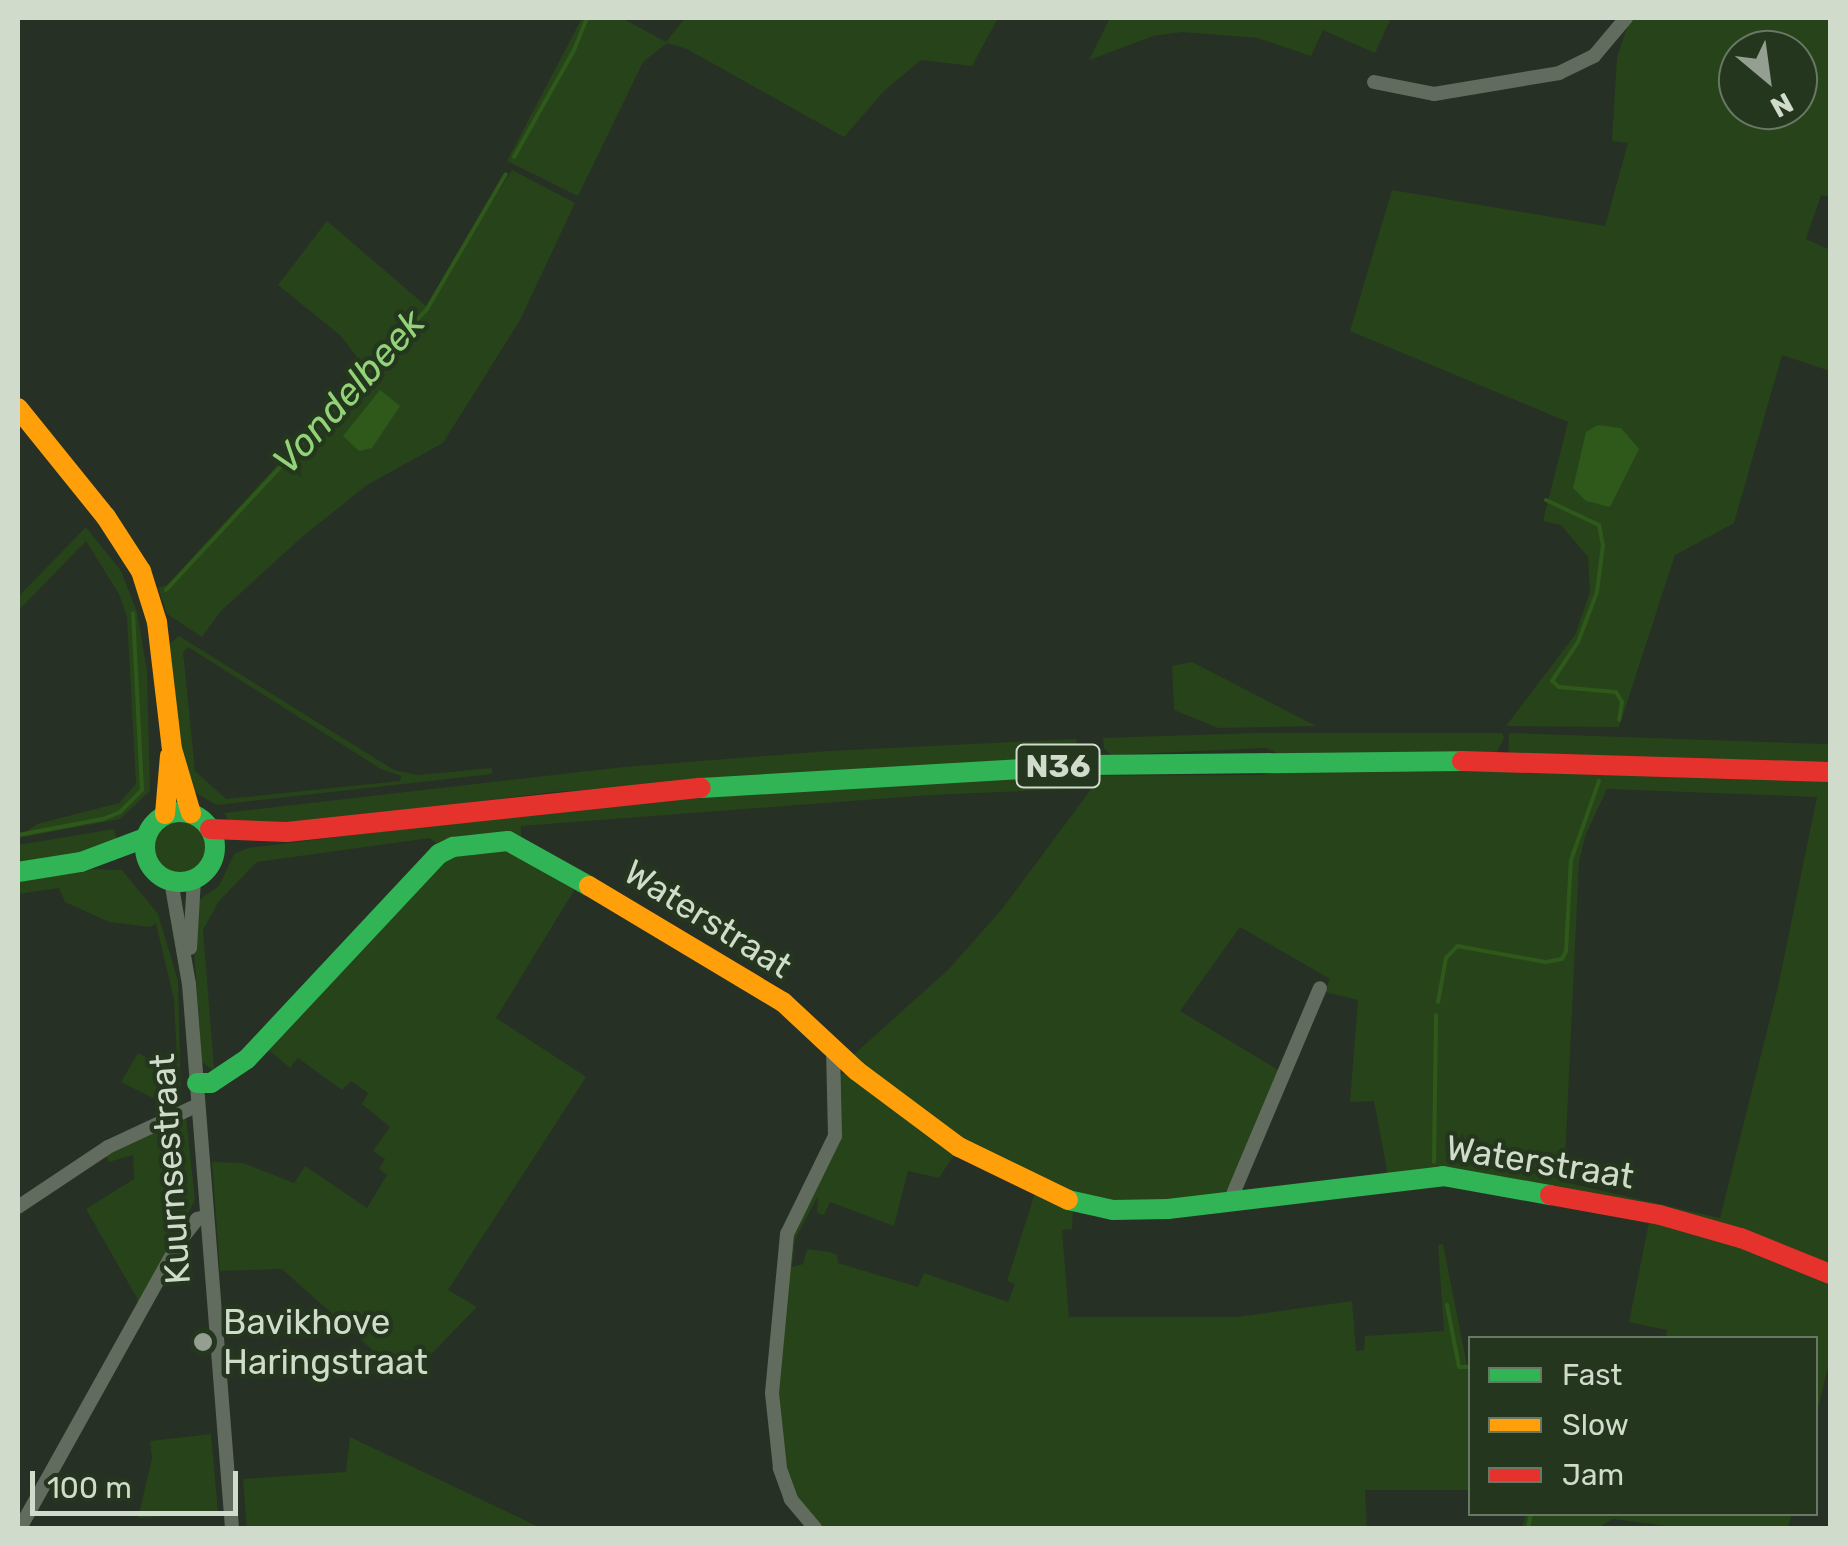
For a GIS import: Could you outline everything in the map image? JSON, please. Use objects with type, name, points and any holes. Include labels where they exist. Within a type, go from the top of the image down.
[{"type":"street","points":[[1374,82],[1434,94],[1558,73],[1594,56],[1626,18]]},
{"type":"street","points":[[18,408],[106,517],[140,571],[165,659],[172,749],[165,814],[145,838],[81,862]]},
{"type":"street","points":[[172,749],[190,813],[210,828],[215,851],[212,862]]},
{"type":"street","name":"N36","points":[[210,828],[287,832],[682,790],[1092,765],[1493,761],[1830,772]]},
{"type":"street","points":[[165,814],[190,813]]},
{"type":"street","name":"N36","points":[[194,880],[229,850],[287,832]]},
{"type":"street","points":[[145,838],[148,864]]},
{"type":"street","name":"Waterstraat","points":[[198,1094],[247,1059],[438,854],[453,847],[508,841],[724,963],[783,1002],[833,1051],[959,1147],[1071,1202],[1114,1210],[1168,1210],[1443,1176],[1660,1215],[1742,1238],[1830,1274]]},
{"type":"street","points":[[18,872],[81,862],[148,864],[171,882],[194,880]]},
{"type":"street","name":"Kuurnsestraat","points":[[189,984],[194,880]]},
{"type":"street","name":"Kuurnsestraat","points":[[171,882],[189,984],[232,1528]]},
{"type":"street","points":[[1230,1200],[1320,988]]},
{"type":"street","points":[[814,1528],[791,1498],[780,1468],[772,1393],[787,1234],[835,1136],[833,1051]]},
{"type":"street","points":[[18,1206],[198,1094]]},
{"type":"street","points":[[20,1528],[180,1241],[197,1219],[205,1217]]},
{"type":"shaded area","points":[[582,18],[622,18],[666,42],[685,18],[998,18],[972,66],[921,60],[884,91],[844,137],[687,49],[667,43],[643,62],[578,196],[507,161]]},
{"type":"shaded area","points":[[1110,18],[1391,18],[1375,53],[1323,30],[1311,56],[1257,38],[1182,32],[1153,36],[1089,60]]},
{"type":"shaded area","points":[[1630,18],[1830,18],[1830,197],[1821,195],[1806,239],[1830,250],[1830,371],[1782,355],[1734,523],[1675,555],[1619,727],[1506,726],[1575,635],[1590,592],[1588,557],[1561,525],[1543,521],[1568,422],[1350,331],[1392,190],[1605,226],[1628,143],[1612,141],[1617,58]]},
{"type":"shaded area","points":[[512,170],[575,203],[520,320],[443,443],[367,485],[302,537],[221,611],[202,637],[167,614],[158,588],[167,585],[366,369],[341,336],[278,285],[327,221],[426,306]]},
{"type":"shaded area","points":[[380,390],[400,406],[372,448],[359,451],[343,436]]},
{"type":"shaded area","points":[[1598,425],[1621,428],[1639,449],[1610,507],[1586,501],[1573,488],[1586,432]]},
{"type":"shaded area","points":[[86,527],[121,571],[137,612],[147,671],[150,791],[120,819],[18,838],[37,824],[119,803],[136,784],[127,617],[119,594],[86,541],[18,611],[18,597]]},
{"type":"shaded area","points":[[179,636],[394,770],[418,775],[492,768],[492,774],[217,805],[189,789],[180,758],[169,644]],"holes":[[[188,647],[381,769],[401,776],[400,781],[226,799],[195,771],[183,652]]]},
{"type":"shaded area","points":[[1192,662],[1316,726],[1218,728],[1174,710],[1172,666]]},
{"type":"shaded area","points":[[1258,733],[1502,733],[1504,738],[1497,752],[1277,753],[1266,748],[1111,755],[1104,748],[1103,738]]},
{"type":"shaded area","points":[[1509,733],[1830,744],[1829,766],[1508,755]]},
{"type":"shaded area","points":[[1076,739],[1078,751],[1067,757],[554,792],[264,828],[231,824],[224,813],[624,767],[829,751]]},
{"type":"shaded area","points":[[1406,768],[1830,780],[1830,1270],[1729,1231],[1388,1175],[1374,1101],[1350,1102],[1358,1000],[1325,992],[1330,979],[1240,927],[1180,1011],[1280,1071],[1224,1196],[1157,1206],[1072,1199],[976,1150],[850,1058],[949,969],[1002,909],[1092,788],[930,795],[521,826],[521,836],[470,838],[439,846],[242,1060],[214,1071],[202,1062],[193,935],[199,900],[219,886],[234,854],[248,848],[613,803],[999,776],[1263,775],[1274,769]],"holes":[[[1607,789],[1817,797],[1778,987],[1720,1218],[1564,1182],[1579,861],[1586,834]],[[430,838],[437,844],[237,1056],[214,1068],[203,930],[219,901],[257,862]]]},
{"type":"shaded area","points":[[179,820],[198,828],[206,847],[198,866],[179,874],[160,866],[152,847],[160,828]]},
{"type":"shaded area","points":[[114,829],[118,844],[18,865],[18,845]]},
{"type":"shaded area","points":[[501,847],[578,884],[496,1018],[586,1077],[448,1290],[477,1307],[406,1380],[282,1269],[220,1271],[212,1162],[243,1163],[294,1183],[305,1166],[367,1208],[387,1175],[379,1169],[385,1159],[373,1151],[390,1127],[362,1104],[368,1093],[351,1081],[342,1090],[298,1058],[290,1068],[266,1048],[442,857]]},
{"type":"shaded area","points":[[90,869],[122,870],[158,914],[178,981],[181,1105],[163,1103],[121,1082],[138,1053],[155,1062],[177,1059],[174,1000],[156,923],[151,927],[109,922],[65,902],[59,888],[18,894],[18,882]]},
{"type":"shaded area","points":[[845,1072],[955,1153],[939,1178],[908,1171],[894,1226],[830,1202],[824,1215],[817,1213],[818,1196],[795,1239],[792,1267],[803,1264],[807,1249],[829,1252],[837,1255],[838,1263],[918,1287],[924,1273],[1008,1302],[1015,1284],[1007,1281],[1035,1193],[1073,1211],[1072,1229],[1062,1230],[1069,1317],[1237,1317],[1352,1301],[1356,1351],[1364,1350],[1365,1336],[1444,1331],[1438,1245],[1443,1244],[1468,1370],[1468,1490],[1365,1490],[1367,1528],[821,1528],[800,1504],[785,1468],[777,1415],[790,1234],[834,1152],[839,1076]]},
{"type":"shaded area","points":[[186,1117],[195,1200],[138,1306],[86,1209],[134,1179],[133,1155],[109,1162],[106,1156]]},
{"type":"shaded area","points":[[1650,1217],[1830,1278],[1830,1358],[1818,1409],[1818,1336],[1666,1336],[1667,1330],[1629,1322]]},
{"type":"shaded area","points":[[211,1434],[218,1512],[138,1518],[152,1458],[150,1441]]},
{"type":"shaded area","points":[[350,1437],[541,1528],[247,1528],[243,1479],[346,1472]]},
{"type":"shaded area","points":[[1525,1516],[1791,1516],[1788,1528],[1683,1528],[1613,1519],[1598,1528],[1522,1528]]},
{"type":"waterway","name":"Vondelbeek","points":[[514,157],[574,50],[587,18]]},
{"type":"waterway","name":"Vondelbeek","points":[[166,590],[427,309],[506,174]]},
{"type":"waterway","points":[[1546,500],[1599,525],[1603,545],[1597,592],[1578,642],[1552,681],[1559,687],[1616,692],[1622,702],[1619,720]]},
{"type":"waterway","name":"Vondelbeek","points":[[18,835],[103,819],[120,812],[142,790],[133,613]]},
{"type":"waterway","points":[[1438,1002],[1446,958],[1457,946],[1546,962],[1562,959],[1566,951],[1571,860],[1599,781]]},
{"type":"waterway","points":[[1434,1162],[1436,1015]]},
{"type":"waterway","points":[[1447,1305],[1459,1367],[1468,1367]]},
{"type":"waterway","points":[[1528,1528],[1531,1516]]},
{"type":"traffic: fast","points":[[701,788],[1092,765],[1462,761]]},
{"type":"traffic: fast","points":[[180,812],[194,814],[205,822],[213,833],[215,847],[213,861],[205,872],[194,880],[180,882],[166,880],[155,872],[147,861],[145,847],[147,833],[155,822],[166,814],[180,812]]},
{"type":"traffic: fast","points":[[18,872],[81,862],[145,838]]},
{"type":"traffic: fast","points":[[197,1083],[211,1083],[247,1059],[439,854],[453,847],[508,841],[589,886]]},
{"type":"traffic: fast","points":[[1068,1200],[1113,1210],[1168,1209],[1443,1176],[1550,1195]]},
{"type":"traffic: slow","points":[[18,408],[106,517],[141,571],[157,622],[172,749],[191,813]]},
{"type":"traffic: slow","points":[[165,814],[170,756]]},
{"type":"traffic: slow","points":[[589,886],[783,1002],[857,1071],[959,1147],[1068,1200]]},
{"type":"traffic: jam","points":[[1462,761],[1830,772]]},
{"type":"traffic: jam","points":[[210,829],[287,832],[701,788]]},
{"type":"traffic: jam","points":[[1550,1195],[1660,1215],[1741,1238],[1830,1274]]},
{"type":"place","name":"Bavikhove Haringstraat","points":[[203,1342]]}]
